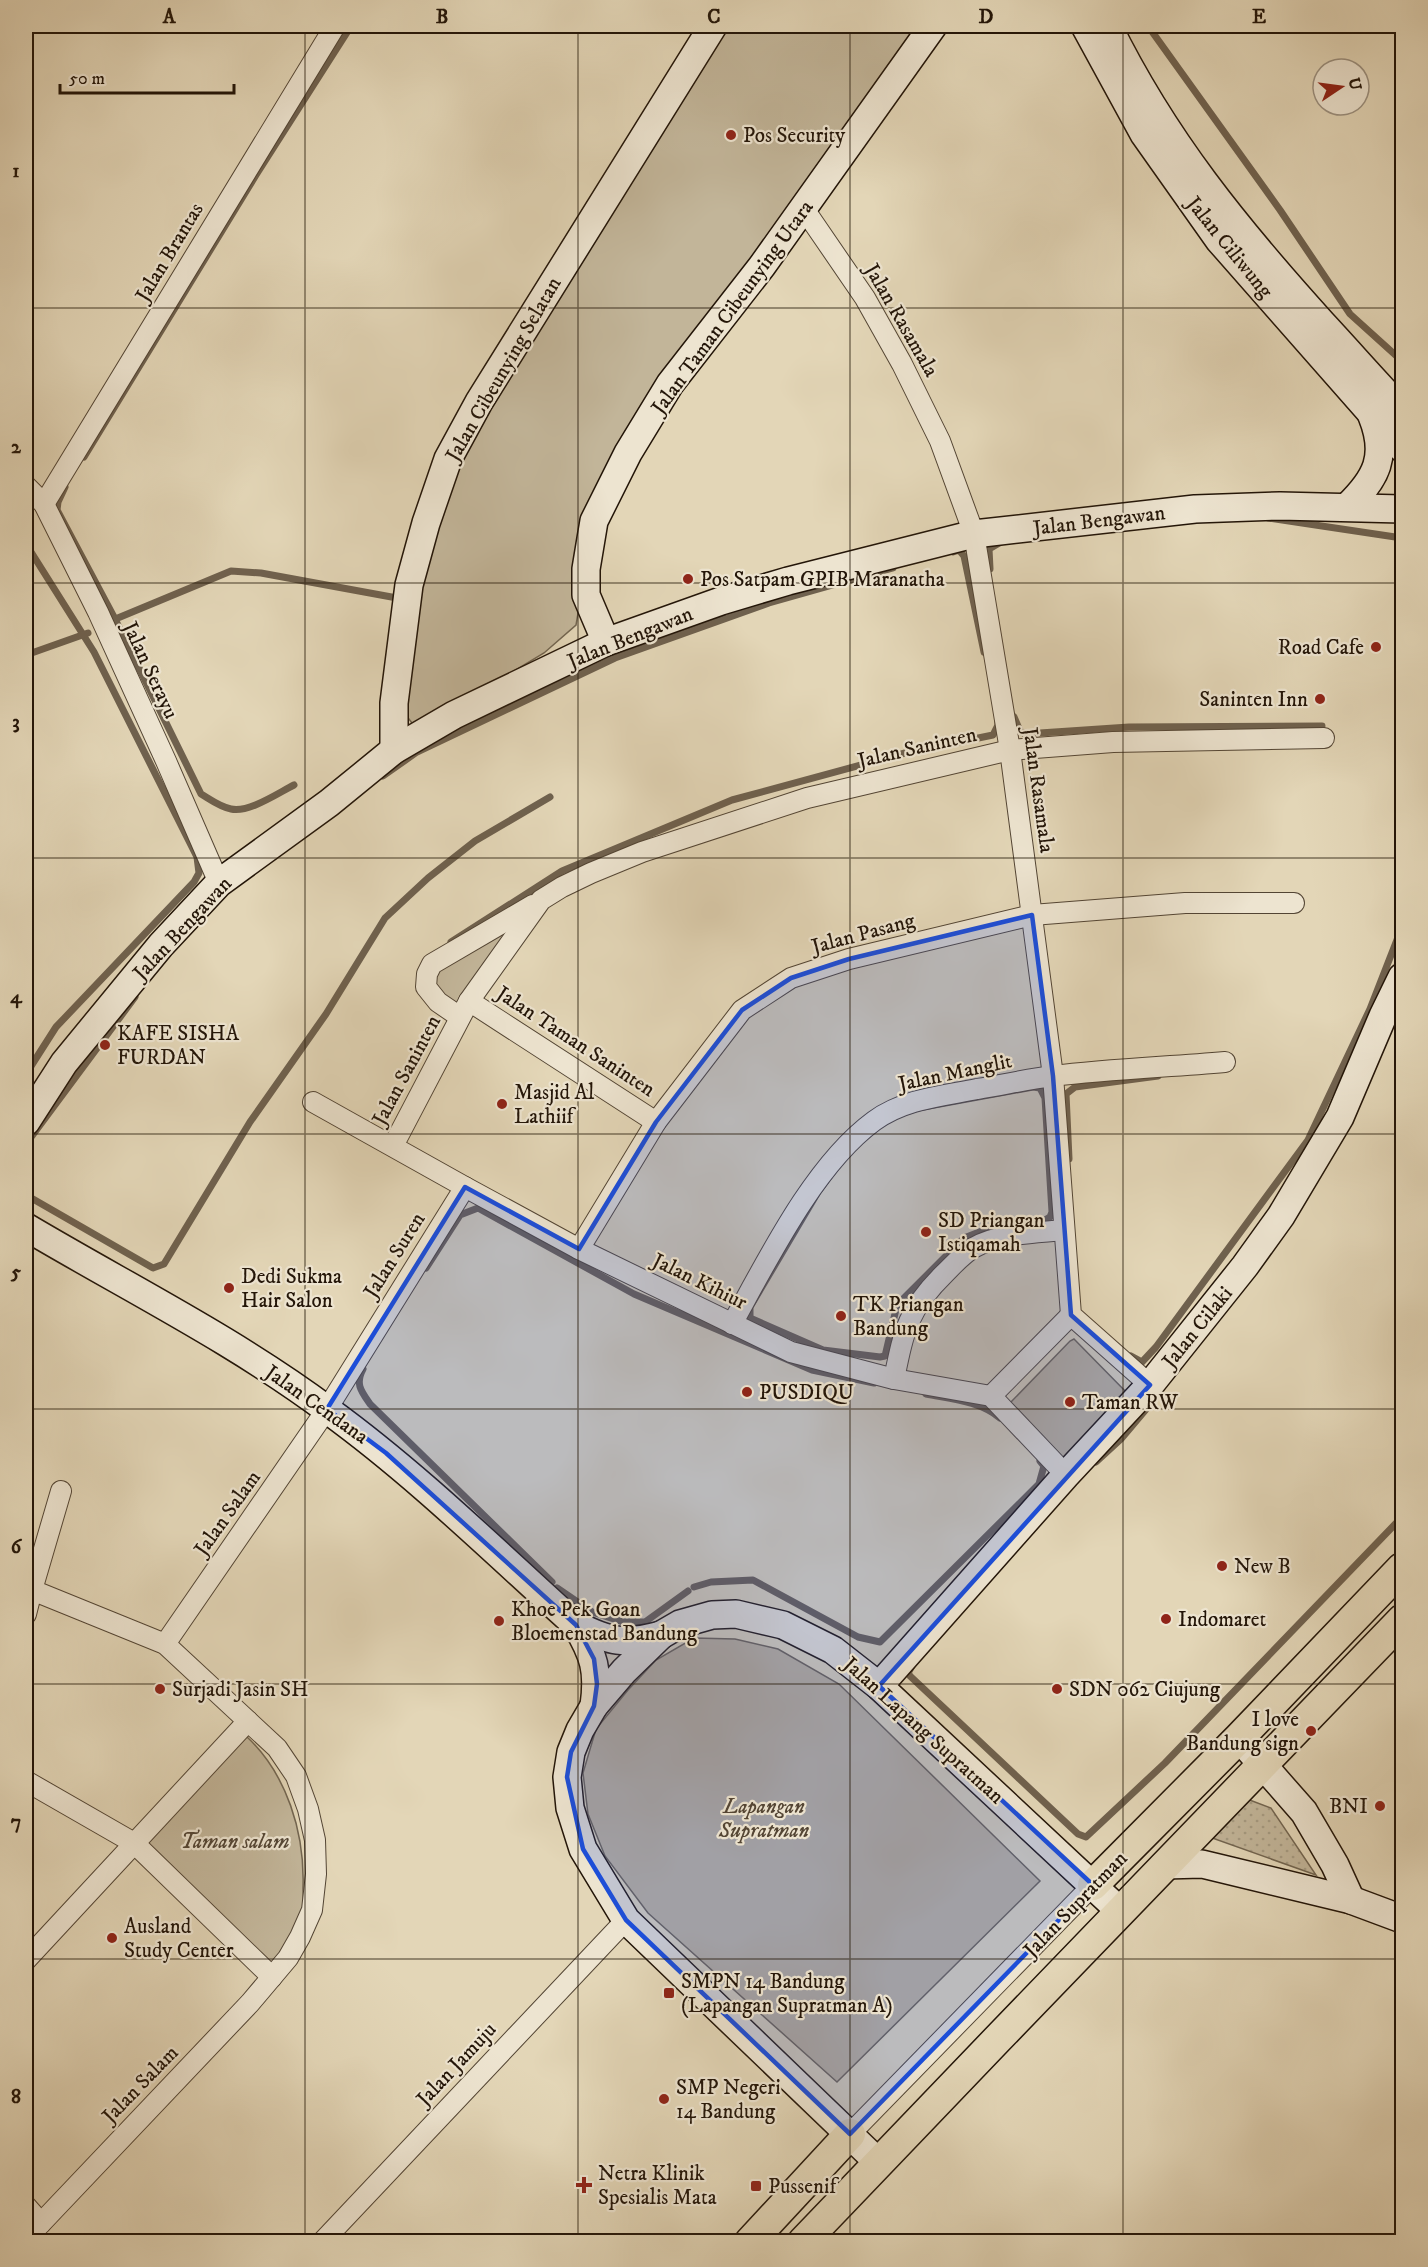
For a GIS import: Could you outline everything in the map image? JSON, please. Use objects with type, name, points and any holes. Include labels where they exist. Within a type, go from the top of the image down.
[{"type":"main road","name":"Jalan Supratman","points":[[1093,1885],[1239,1738],[1402,1568]]},
{"type":"main road","name":"Jalan Supratman","points":[[803,2241],[1402,1620]]},
{"type":"main road","name":"Jalan Supratman","points":[[750,2241],[850,2134]]},
{"type":"street","name":"Jalan Brantas","points":[[44,504],[335,26]]},
{"type":"street","name":"Jalan Cibeunying Selatan","points":[[394,750],[394,703],[409,585],[426,523],[448,459],[491,382],[713,26]]},
{"type":"street","name":"Jalan Taman Cibeunying Utara","points":[[606,642],[586,595],[586,569],[594,521],[628,453],[670,384],[804,209],[933,26]]},
{"type":"street","name":"Jalan Ciliwung","points":[[1085,26],[1144,134],[1228,233],[1370,412],[1402,448]]},
{"type":"street","name":"Jalan Ciliwung","points":[[1108,26],[1132,75],[1182,153],[1228,233],[1402,410]]},
{"type":"street","name":"Jalan Rasamala","points":[[804,209],[865,298],[902,364],[940,441],[974,534],[1010,750],[1053,1076],[1071,1315]]},
{"type":"street","points":[[1347,507],[1364,491],[1373,477],[1380,455],[1379,435],[1370,412]]},
{"type":"street","name":"Jalan Serayu","points":[[26,486],[44,504],[122,665],[219,883]]},
{"type":"street","name":"Jalan Bengawan","points":[[26,1122],[71,1055],[161,945],[219,883],[329,803],[394,750],[454,715],[606,642],[721,601],[788,581],[974,534],[1195,509],[1280,506],[1402,509]]},
{"type":"street","name":"Jalan Saninten","points":[[465,1009],[438,1002],[426,987],[427,974],[432,964],[562,887],[591,873],[735,821],[807,798],[1010,750],[1113,742],[1324,738]]},
{"type":"street","name":"Jalan Saninten","points":[[393,1146],[465,1009],[541,900]]},
{"type":"street","name":"Jalan Pasang","points":[[579,1249],[656,1122],[742,1010],[791,978],[849,959],[1032,915],[1185,903],[1294,903]]},
{"type":"street","name":"Jalan Cilaki","points":[[879,1686],[1065,1475],[1150,1385],[1239,1274],[1281,1216],[1340,1117],[1383,1016],[1400,988]]},
{"type":"street","name":"Jalan Taman Saninten","points":[[465,1009],[656,1122]]},
{"type":"street","name":"Jalan Manglit","points":[[732,1324],[781,1236],[815,1184],[849,1144],[874,1121],[897,1107],[928,1098],[1053,1076],[1225,1062]]},
{"type":"street","name":"Jalan Kihiur","points":[[313,1102],[579,1249],[791,1352],[894,1379],[991,1396]]},
{"type":"street","name":"Jalan Suren","points":[[327,1409],[465,1187]]},
{"type":"street","name":"Jalan Cendana","points":[[26,1227],[245,1355],[327,1409],[386,1453],[576,1625],[589,1647],[596,1671],[594,1706]]},
{"type":"street","points":[[894,1379],[912,1311],[923,1295],[957,1261],[973,1248],[997,1239],[1064,1230]]},
{"type":"street","points":[[1065,1475],[991,1396],[1071,1315],[1150,1385]]},
{"type":"street","name":"Jalan Salam","points":[[165,1644],[327,1409]]},
{"type":"street","points":[[26,1614],[61,1491]]},
{"type":"street","name":"Jalan Salam","points":[[26,2239],[272,1977],[300,1937],[312,1910],[316,1874],[315,1840],[308,1809],[296,1776],[277,1748],[165,1644],[32,1590]]},
{"type":"street","name":"Jalan Lapang Supratman","points":[[879,2163],[626,1920],[583,1849],[570,1808],[567,1777],[571,1752],[594,1706],[624,1671],[661,1635],[680,1624],[712,1615],[736,1614],[783,1625],[833,1650],[879,1686],[1120,1912]]},
{"type":"street","name":"Jalan Cendana","points":[[576,1625],[609,1639],[622,1641],[636,1642],[661,1635]]},
{"type":"street","points":[[26,1960],[248,1721]]},
{"type":"street","points":[[1239,1738],[1304,1812],[1335,1865],[1352,1900]]},
{"type":"street","points":[[26,1781],[134,1843],[272,1977]]},
{"type":"street","points":[[1164,1865],[1202,1863],[1352,1900],[1402,1918]]},
{"type":"street","name":"Jalan Supratman","points":[[850,2134],[1093,1885]]},
{"type":"street","name":"Jalan Jamuju","points":[[322,2241],[626,1920]]},
{"type":"street","points":[[26,2206],[41,2223]]},
{"type":"highlighted area","points":[[1032,915],[1053,1076],[1071,1315],[1150,1385],[879,1686],[1093,1885],[850,2134],[626,1920],[583,1849],[567,1777],[571,1752],[594,1706],[597,1684],[594,1659],[576,1625],[386,1453],[327,1409],[465,1187],[579,1249],[656,1122],[742,1010],[791,978],[849,959]]},
{"type":"green space","points":[[725,26],[926,26],[597,500],[576,625],[544,653],[423,726],[412,723],[402,710],[416,593],[457,464]]},
{"type":"green space","points":[[497,931],[510,932],[456,1009],[434,987],[432,975]]},
{"type":"green space","name":"Taman RW","points":[[1074,1339],[1130,1396],[1068,1463],[1010,1403]]},
{"type":"green space","name":"Lapangan Supratman","points":[[694,1638],[735,1639],[778,1649],[839,1684],[1040,1881],[837,2082],[648,1913],[605,1856],[588,1814],[583,1773],[596,1729],[656,1660]]},
{"type":"green space","name":"Taman salam","points":[[246,1736],[260,1751],[283,1786],[297,1826],[301,1846],[303,1908],[273,1974],[146,1842]]},
{"type":"green space","points":[[1247,1799],[1271,1808],[1316,1875],[1201,1834]]},
{"type":"waterway","points":[[84,457],[256,175],[351,26]]},
{"type":"waterway","points":[[1148,26],[1280,210],[1350,314],[1402,361]]},
{"type":"waterway","points":[[65,487],[57,510],[115,619],[201,794],[223,807],[238,809],[263,802],[294,785]]},
{"type":"waterway","points":[[1268,518],[1402,538]]},
{"type":"waterway","points":[[990,569],[989,549],[1001,542]]},
{"type":"waterway","points":[[26,544],[94,652],[197,857],[199,873],[194,882],[56,1027],[26,1074]]},
{"type":"waterway","points":[[953,552],[959,550],[964,556],[984,652]]},
{"type":"waterway","points":[[383,776],[417,752],[615,658],[769,603],[893,568]]},
{"type":"waterway","points":[[113,620],[231,571],[261,573],[397,598]]},
{"type":"waterway","points":[[26,655],[88,633]]},
{"type":"waterway","points":[[1014,717],[1020,731],[1025,734],[1129,727],[1322,726]]},
{"type":"waterway","points":[[451,942],[562,871],[732,800],[905,753],[993,735],[998,721]]},
{"type":"waterway","points":[[26,1195],[153,1268],[164,1264],[250,1122],[326,1014],[385,918],[428,878],[475,841],[550,797]]},
{"type":"waterway","points":[[1131,1356],[1142,1362],[1156,1347],[1308,1140],[1370,1009],[1402,927]]},
{"type":"waterway","points":[[26,1144],[135,997]]},
{"type":"waterway","points":[[1069,1159],[1066,1094],[1075,1087],[1158,1076]]},
{"type":"waterway","points":[[1033,1087],[1040,1088],[1045,1098],[1052,1212],[1050,1217],[1045,1220],[987,1229],[964,1238],[897,1305],[885,1356],[823,1350],[750,1318],[750,1307],[818,1192],[849,1150],[888,1118],[918,1108],[1033,1087]]},
{"type":"waterway","points":[[426,1268],[460,1215],[478,1208],[634,1294],[812,1370],[874,1383]]},
{"type":"waterway","points":[[363,1369],[359,1383],[370,1404],[552,1582]]},
{"type":"waterway","points":[[926,1394],[974,1404],[1000,1418]]},
{"type":"waterway","points":[[1096,1462],[1121,1439],[1148,1407]]},
{"type":"waterway","points":[[694,1587],[711,1582],[753,1580],[858,1637],[880,1642],[1039,1484],[1044,1466],[1040,1461]]},
{"type":"waterway","points":[[912,1666],[908,1673],[910,1676],[1078,1834],[1086,1837],[1165,1763],[1402,1517]]},
{"type":"waterway","points":[[557,1588],[592,1612],[623,1622],[645,1622],[688,1591]]},
{"type":"place","name":"Pos Security","points":[[731,135]]},
{"type":"place","name":"Pos Satpam GPIB Maranatha","points":[[688,579]]},
{"type":"place","name":"Road Cafe","points":[[1376,647]]},
{"type":"place","name":"Saninten Inn","points":[[1320,699]]},
{"type":"place","name":"KAFE SISHA FURDAN","points":[[105,1045]]},
{"type":"place","name":"Masjid Al Lathiif","points":[[502,1104]]},
{"type":"place","name":"SD Priangan Istiqamah","points":[[926,1232]]},
{"type":"place","name":"Dedi Sukma Hair Salon","points":[[229,1288]]},
{"type":"place","name":"TK Priangan Bandung","points":[[841,1316]]},
{"type":"place","name":"PUSDIQU","points":[[747,1392]]},
{"type":"place","name":"Taman RW","points":[[1070,1402]]},
{"type":"place","name":"New B","points":[[1222,1566]]},
{"type":"place","name":"Indomaret","points":[[1166,1619]]},
{"type":"place","name":"Khoe Pek Goan Bloemenstad Bandung","points":[[499,1621]]},
{"type":"place","name":"Surjadi Jasin SH","points":[[160,1689]]},
{"type":"place","name":"SDN 062 Ciujung","points":[[1057,1689]]},
{"type":"place","name":"I love Bandung sign","points":[[1311,1731]]},
{"type":"place","name":"BNI","points":[[1380,1806]]},
{"type":"place","name":"Ausland Study Center","points":[[112,1938]]},
{"type":"place","name":"SMPN 14 Bandung (Lapangan Supratman A)","points":[[669,1993]]},
{"type":"place","name":"SMP Negeri 14 Bandung","points":[[664,2099]]},
{"type":"place","name":"Netra Klinik Spesialis Mata","points":[[584,2185]]},
{"type":"place","name":"Pussenif","points":[[756,2186]]}]
